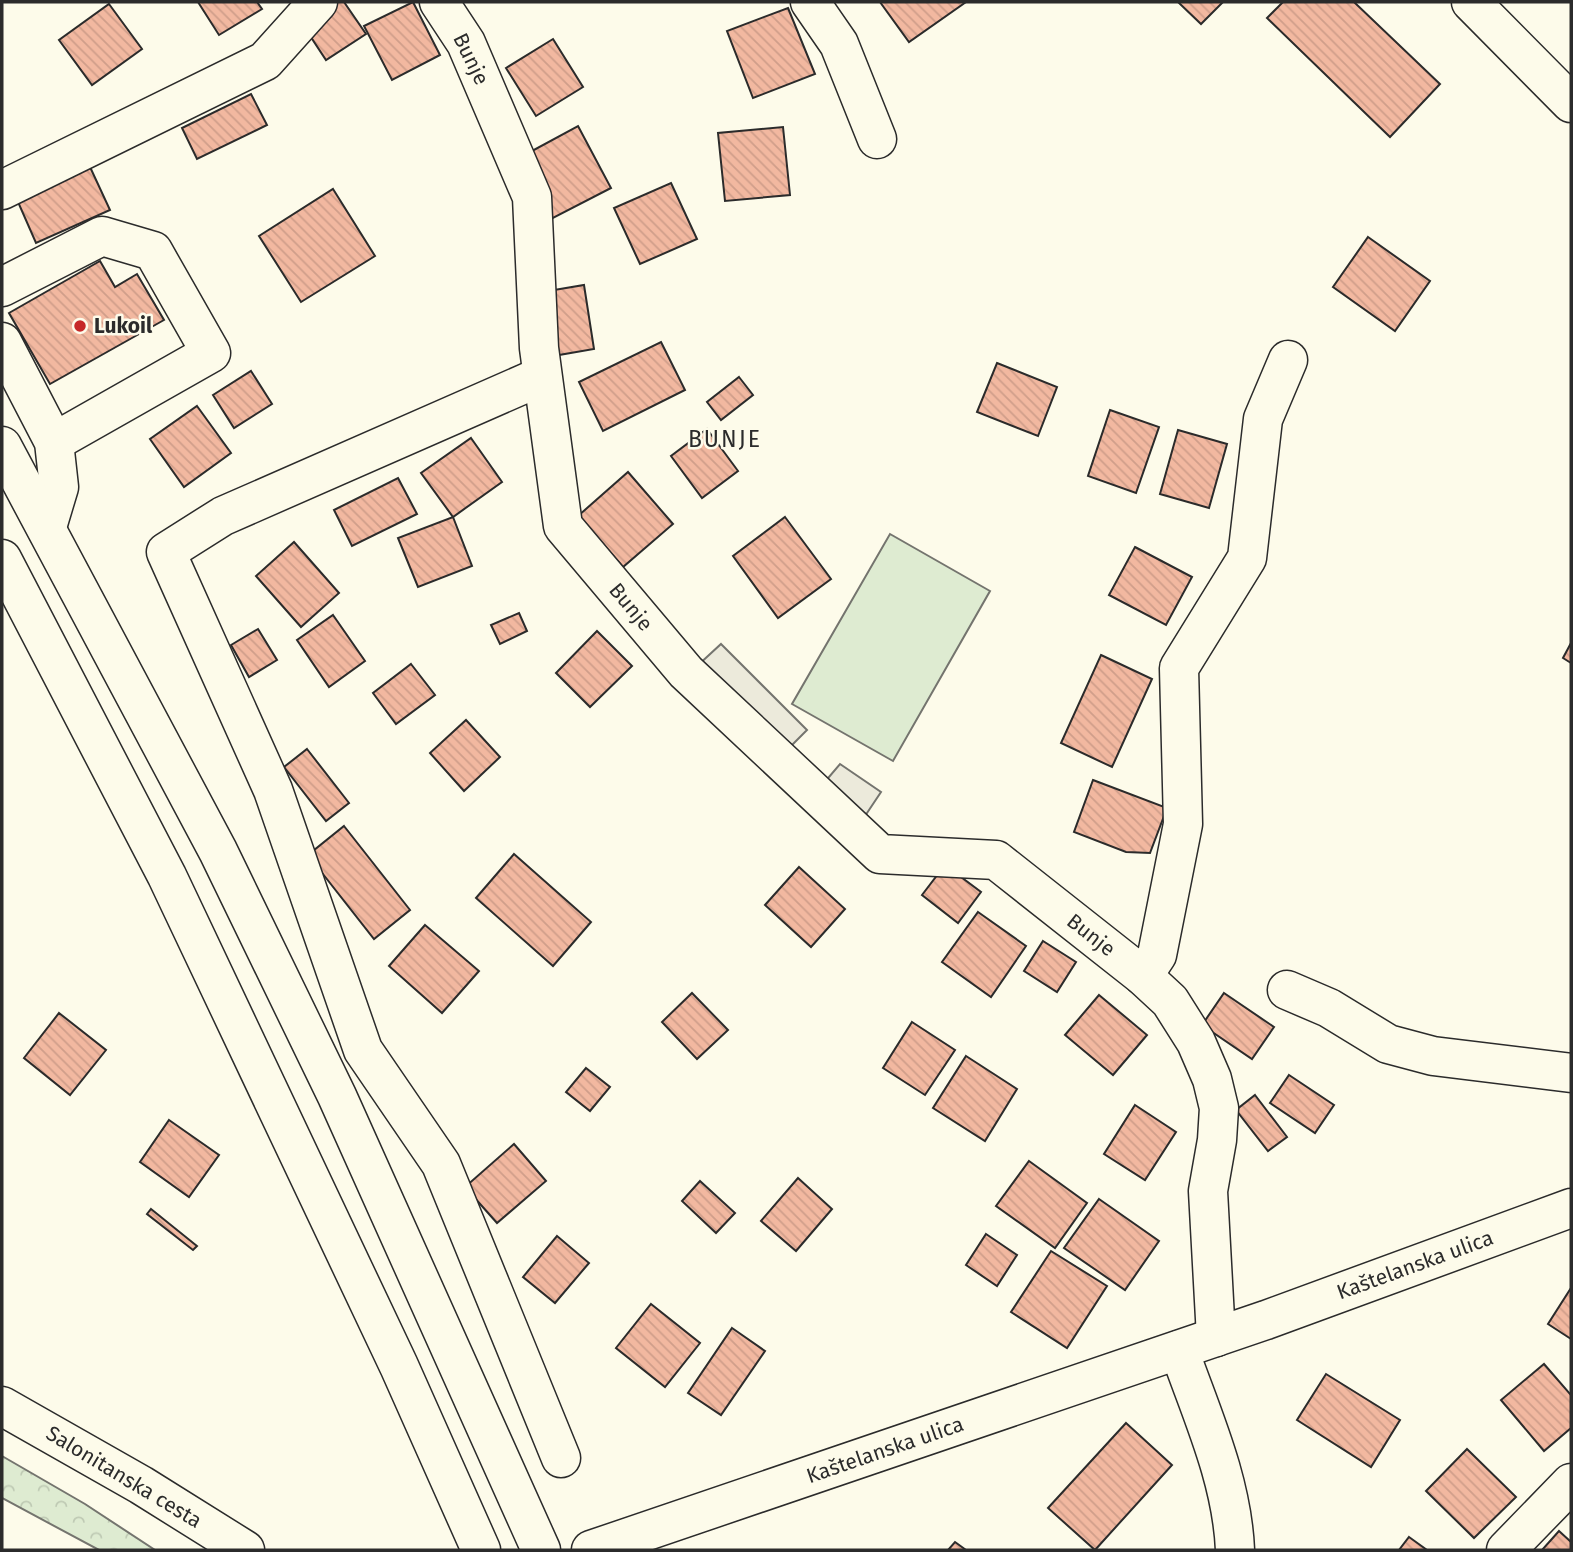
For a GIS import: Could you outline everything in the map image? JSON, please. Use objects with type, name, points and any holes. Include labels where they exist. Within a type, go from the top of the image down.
[{"type":"main road","points":[[2,190],[265,61],[317,2]]},
{"type":"main road","name":"Bunje","points":[[439,2],[466,43],[532,197],[542,376],[563,526],[686,672],[880,854],[996,860],[1143,976],[1170,1001],[1196,1042],[1212,1079],[1219,1108],[1217,1140],[1208,1191],[1216,1337]]},
{"type":"main road","points":[[810,2],[839,44],[877,139]]},
{"type":"main road","points":[[1471,2],[1571,103]]},
{"type":"main road","points":[[2,287],[102,236],[153,251],[211,353],[54,442]]},
{"type":"main road","points":[[2,342],[54,442],[59,487],[47,527]]},
{"type":"main road","points":[[1143,976],[1157,955],[1183,824],[1179,668],[1247,558],[1263,419],[1288,360]]},
{"type":"main road","points":[[542,376],[223,516],[166,552],[273,790],[363,1050],[441,1164],[561,1458]]},
{"type":"main road","points":[[2,446],[218,851],[337,1096],[541,1550]]},
{"type":"main road","points":[[2,559],[167,876],[399,1366],[478,1542]]},
{"type":"main road","points":[[1287,990],[1329,1008],[1388,1044],[1433,1056],[1571,1073]]},
{"type":"main road","name":"Kaštelanska ulica","points":[[591,1550],[1180,1350],[1571,1208]]},
{"type":"main road","points":[[1180,1350],[1225,1477],[1234,1518],[1235,1550]]},
{"type":"main road","name":"Salonitanska cesta","points":[[2,1406],[141,1485],[245,1550]]},
{"type":"main road","points":[[1506,1550],[1571,1483]]},
{"type":"green space","points":[[890,534],[990,591],[893,761],[792,704]]},
{"type":"green space","points":[[2,1456],[85,1504],[155,1550],[99,1550],[2,1498]]},
{"type":"shaded area","points":[[721,644],[807,730],[785,752],[696,667]]},
{"type":"shaded area","points":[[840,764],[881,792],[861,822],[823,784]]},
{"type":"building","points":[[198,2],[257,2],[262,9],[219,35]]},
{"type":"building","points":[[332,2],[344,2],[366,34],[326,60],[301,22]]},
{"type":"building","points":[[413,2],[440,55],[392,80],[364,26]]},
{"type":"building","points":[[880,2],[966,2],[909,42]]},
{"type":"building","points":[[1178,2],[1223,2],[1201,24]]},
{"type":"building","points":[[1283,2],[1354,2],[1440,84],[1390,137],[1267,18]]},
{"type":"building","points":[[109,4],[142,49],[92,85],[59,40]]},
{"type":"building","points":[[788,8],[815,74],[753,98],[727,31]]},
{"type":"building","points":[[553,39],[583,87],[536,116],[506,68]]},
{"type":"building","points":[[251,94],[267,125],[197,159],[182,128]]},
{"type":"building","points":[[578,126],[611,188],[551,219],[519,158]]},
{"type":"building","points":[[783,127],[790,195],[725,201],[718,133]]},
{"type":"building","points":[[84,154],[110,210],[36,243],[11,186]]},
{"type":"building","points":[[671,183],[697,239],[640,264],[614,208]]},
{"type":"building","points":[[333,189],[375,256],[301,302],[259,236]]},
{"type":"building","points":[[1368,237],[1430,281],[1395,331],[1333,287]]},
{"type":"building","points":[[100,261],[115,287],[137,274],[164,320],[50,384],[9,313]]},
{"type":"building","points":[[584,285],[594,349],[553,356],[542,292]]},
{"type":"building","points":[[661,342],[685,390],[603,431],[579,382]]},
{"type":"building","points":[[997,363],[1057,387],[1038,436],[977,412]]},
{"type":"building","points":[[251,371],[272,404],[234,428],[213,395]]},
{"type":"building","points":[[739,377],[753,395],[721,420],[707,402]]},
{"type":"building","points":[[197,406],[231,453],[184,487],[150,439]]},
{"type":"building","points":[[1110,410],[1159,427],[1136,493],[1088,476]]},
{"type":"building","points":[[707,429],[738,471],[702,498],[671,456]]},
{"type":"building","points":[[1178,430],[1227,444],[1209,508],[1160,494]]},
{"type":"building","points":[[471,438],[502,482],[453,517],[421,473]]},
{"type":"building","points":[[628,472],[673,524],[623,567],[578,516]]},
{"type":"building","points":[[398,478],[417,514],[352,546],[334,510]]},
{"type":"building","points":[[453,517],[472,566],[418,587],[398,538]]},
{"type":"building","points":[[785,517],[831,579],[778,618],[733,556]]},
{"type":"building","points":[[294,542],[339,593],[301,627],[256,576]]},
{"type":"building","points":[[1135,547],[1192,577],[1166,625],[1109,595]]},
{"type":"building","points":[[519,613],[527,631],[500,644],[491,625]]},
{"type":"building","points":[[333,615],[365,661],[329,687],[297,640]]},
{"type":"building","points":[[258,629],[277,660],[249,677],[231,645]]},
{"type":"building","points":[[597,631],[632,666],[590,707],[556,673]]},
{"type":"building","points":[[1571,643],[1571,663],[1563,658]]},
{"type":"building","points":[[1101,655],[1152,679],[1112,767],[1061,743]]},
{"type":"building","points":[[411,664],[435,695],[396,724],[373,693]]},
{"type":"building","points":[[466,720],[500,757],[464,791],[430,753]]},
{"type":"building","points":[[307,749],[349,803],[326,821],[284,767]]},
{"type":"building","points":[[1093,780],[1167,808],[1150,853],[1126,852],[1074,832]]},
{"type":"building","points":[[344,826],[410,910],[374,939],[308,855]]},
{"type":"building","points":[[514,854],[591,922],[553,966],[476,898]]},
{"type":"building","points":[[945,865],[981,892],[958,923],[922,895]]},
{"type":"building","points":[[799,867],[845,909],[811,947],[765,905]]},
{"type":"building","points":[[978,912],[1026,946],[991,997],[942,962]]},
{"type":"building","points":[[425,925],[479,971],[442,1013],[389,966]]},
{"type":"building","points":[[1043,941],[1076,962],[1057,992],[1024,971]]},
{"type":"building","points":[[692,993],[728,1030],[697,1059],[662,1022]]},
{"type":"building","points":[[1224,993],[1274,1027],[1252,1059],[1202,1025]]},
{"type":"building","points":[[1099,995],[1147,1035],[1113,1075],[1065,1035]]},
{"type":"building","points":[[59,1013],[106,1050],[70,1095],[24,1058]]},
{"type":"building","points":[[912,1022],[955,1050],[925,1095],[883,1068]]},
{"type":"building","points":[[966,1056],[1017,1089],[985,1141],[933,1108]]},
{"type":"building","points":[[586,1068],[610,1087],[590,1111],[566,1092]]},
{"type":"building","points":[[1289,1075],[1334,1105],[1315,1133],[1270,1103]]},
{"type":"building","points":[[1255,1095],[1287,1137],[1268,1151],[1236,1110]]},
{"type":"building","points":[[1135,1105],[1176,1132],[1145,1180],[1104,1154]]},
{"type":"building","points":[[169,1120],[219,1155],[189,1197],[140,1162]]},
{"type":"building","points":[[514,1144],[546,1181],[497,1223],[465,1187]]},
{"type":"building","points":[[1029,1161],[1087,1203],[1055,1248],[996,1206]]},
{"type":"building","points":[[798,1178],[832,1209],[796,1251],[761,1221]]},
{"type":"building","points":[[700,1181],[735,1213],[716,1233],[682,1201]]},
{"type":"building","points":[[1099,1199],[1159,1241],[1125,1290],[1064,1248]]},
{"type":"building","points":[[151,1209],[197,1246],[193,1250],[147,1214]]},
{"type":"building","points":[[986,1234],[1017,1255],[997,1286],[966,1265]]},
{"type":"building","points":[[557,1236],[589,1263],[555,1303],[523,1277]]},
{"type":"building","points":[[1051,1251],[1107,1286],[1067,1348],[1011,1312]]},
{"type":"building","points":[[1571,1288],[1571,1339],[1548,1324]]},
{"type":"building","points":[[651,1304],[700,1343],[665,1387],[616,1348]]},
{"type":"building","points":[[732,1328],[765,1351],[721,1415],[688,1393]]},
{"type":"building","points":[[1544,1364],[1571,1395],[1571,1428],[1544,1451],[1501,1400]]},
{"type":"building","points":[[1326,1374],[1400,1420],[1371,1467],[1297,1420]]},
{"type":"building","points":[[1126,1423],[1172,1465],[1095,1550],[1048,1508]]},
{"type":"building","points":[[1467,1449],[1516,1497],[1474,1538],[1426,1491]]},
{"type":"building","points":[[1559,1531],[1571,1542],[1571,1550],[1542,1550]]},
{"type":"building","points":[[1409,1537],[1427,1550],[1399,1550]]},
{"type":"building","points":[[955,1542],[966,1550],[948,1550]]},
{"type":"place","name":"Lukoil","points":[[80,326]]},
{"type":"district","name":"BUNJE","points":[[725,439]]}]
